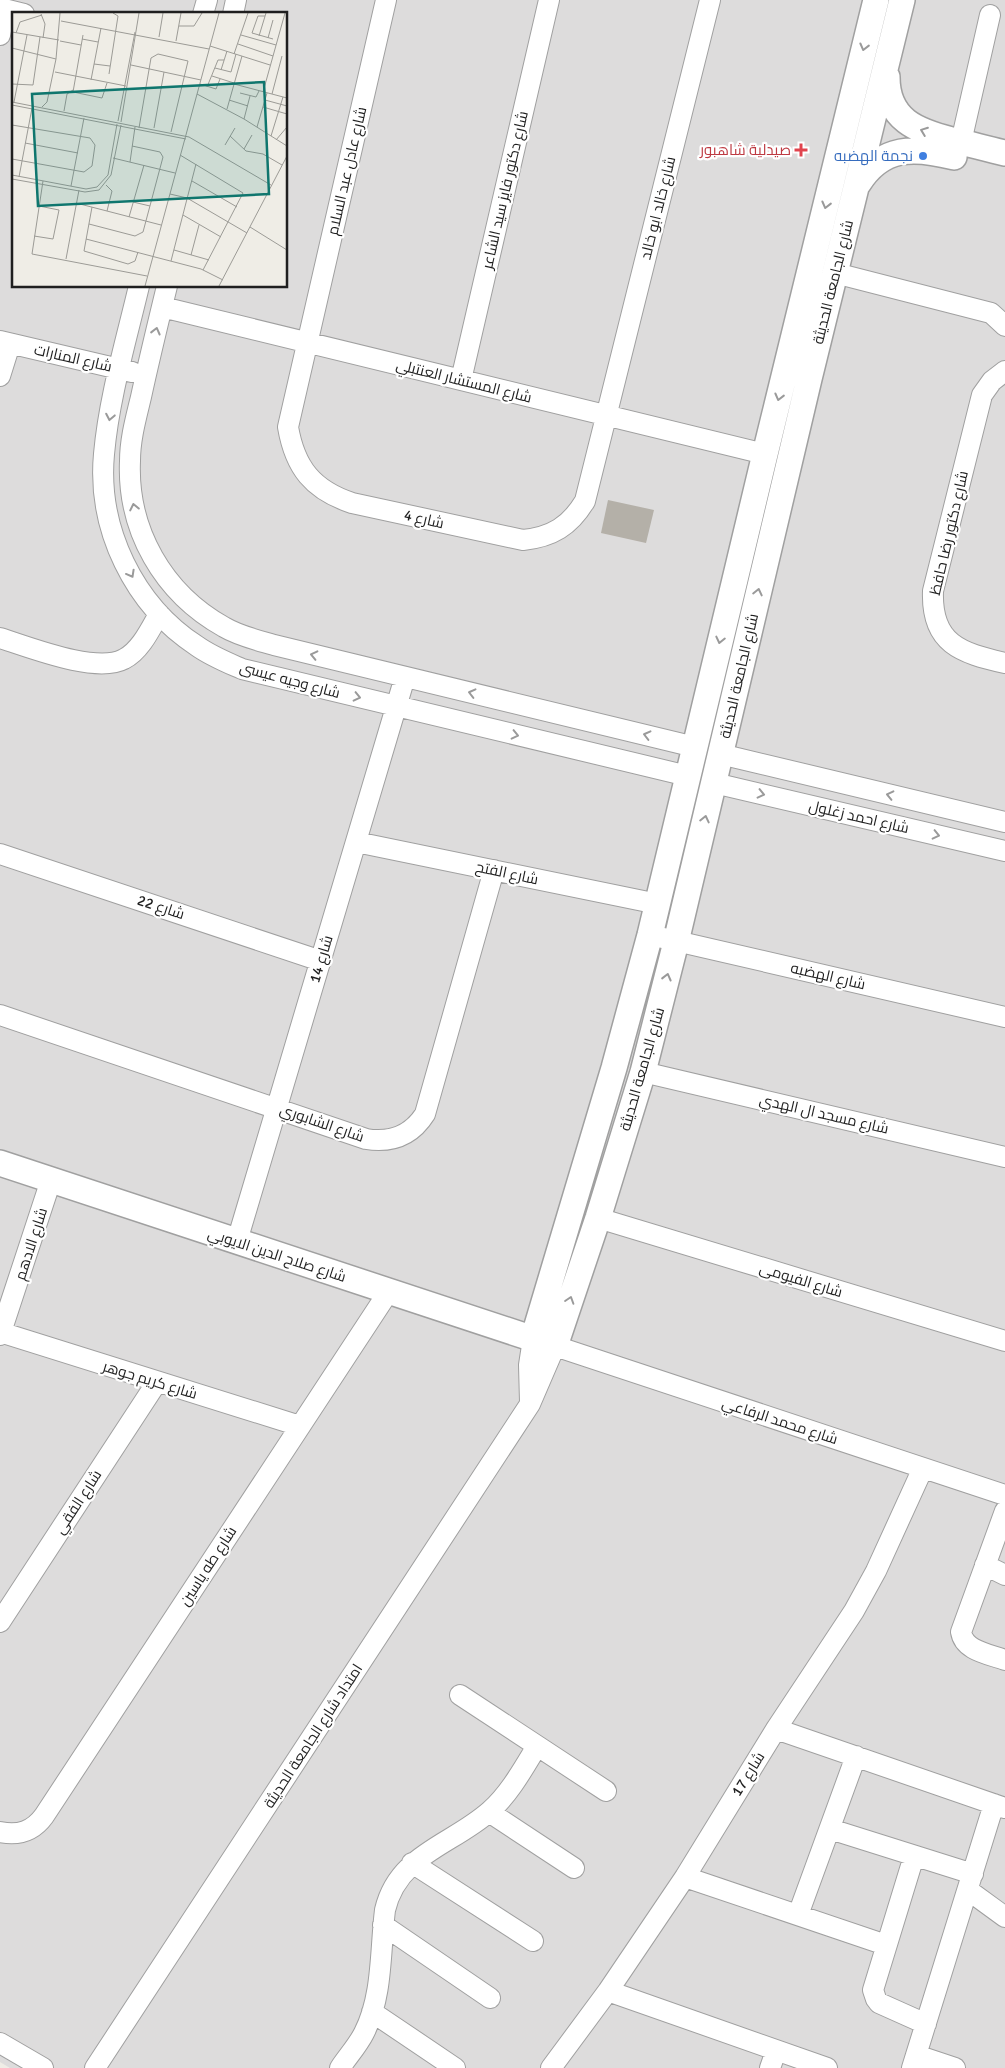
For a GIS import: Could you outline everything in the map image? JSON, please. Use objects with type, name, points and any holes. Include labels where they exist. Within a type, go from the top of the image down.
[{"type":"street","name":"شارع عادل عبد السلام","points":[[308,342],[386,0]]},
{"type":"street","name":"شارع دكتور فايز سيد الشاعر","points":[[461,380],[549,0]]},
{"type":"street","name":"شارع خالد ابو خالد","points":[[607,416],[710,0]]},
{"type":"street","name":"شارع الجامعة الحديثة","points":[[544,1343],[658,904],[876,0]]},
{"type":"street","name":"شارع الجامعة الحديثة","points":[[544,1343],[598,1218],[643,1072],[676,942],[809,379],[902,0]]},
{"type":"street","points":[[0,35],[10,11]]},
{"type":"street","points":[[961,142],[990,15]]},
{"type":"street","points":[[888,61],[887,87],[889,99],[895,110],[904,120],[926,132],[1005,153]]},
{"type":"street","points":[[857,186],[880,160],[901,151],[912,149],[935,152],[1005,169]]},
{"type":"street","points":[[835,273],[991,313],[1005,326]]},
{"type":"street","name":"شارع وجيه عيسى","points":[[139,288],[120,370],[104,455],[106,504],[111,528],[130,574],[143,595],[159,614],[197,646],[219,659],[242,668],[688,776]]},
{"type":"street","name":"شارع وجيه عيسى","points":[[167,288],[133,434],[130,459],[130,485],[134,510],[142,535],[153,558],[167,579],[184,598],[204,615],[226,628],[274,645],[695,747]]},
{"type":"street","name":"شارع المستشار العنتبلي","points":[[162,307],[765,454]]},
{"type":"street","points":[[0,376],[5,342]]},
{"type":"street","name":"شارع المنارات","points":[[5,342],[146,376]]},
{"type":"street","name":"شارع 4","points":[[308,342],[288,427],[291,445],[297,461],[320,488],[352,503],[507,538],[523,540],[546,536],[566,525],[577,514],[585,501],[607,416]]},
{"type":"street","name":"شارع دكتور رضا حافظ","points":[[1005,371],[992,381],[982,396],[933,591],[933,604],[935,617],[948,640],[959,649],[971,655],[1005,663]]},
{"type":"street","points":[[785,372],[809,379]]},
{"type":"street","points":[[0,638],[66,658],[99,664],[123,660],[140,645],[159,614]]},
{"type":"street","name":"شارع 14","points":[[237,1241],[405,677]]},
{"type":"street","name":"شارع احمد زغلول","points":[[720,754],[1005,822]]},
{"type":"street","name":"شارع احمد زغلول","points":[[714,783],[1005,851]]},
{"type":"street","name":"شارع الفتح","points":[[356,842],[658,904]]},
{"type":"street","name":"شارع 22","points":[[0,854],[321,961]]},
{"type":"street","name":"شارع الشابوري","points":[[0,1016],[366,1139],[379,1141],[393,1139],[406,1134],[418,1126],[426,1114],[494,870]]},
{"type":"street","name":"شارع الهضبه","points":[[650,935],[1005,1017]]},
{"type":"street","name":"شارع مسجد ال الهدي","points":[[643,1072],[1005,1157]]},
{"type":"street","name":"شارع صلاح الدين الايوبي","points":[[0,1163],[544,1343]]},
{"type":"street","name":"شارع الادهم","points":[[1,1334],[52,1180]]},
{"type":"street","name":"شارع الفيومى","points":[[598,1218],[1005,1341]]},
{"type":"street","name":"شارع طه ياسين","points":[[0,1832],[20,1834],[38,1824],[44,1816],[389,1291]]},
{"type":"street","name":"شارع كريم جوهر","points":[[1,1334],[300,1426]]},
{"type":"street","name":"امتداد شارع الجامعة الحديثة","points":[[95,2068],[530,1404],[528,1378],[544,1343]]},
{"type":"street","name":"شارع محمد الرفاعي","points":[[544,1343],[1005,1495]]},
{"type":"street","name":"شارع الفقي","points":[[0,1622],[157,1382]]},
{"type":"street","name":"شارع 17","points":[[551,2068],[608,1991],[685,1877],[776,1728],[861,1598],[880,1563],[923,1468]]},
{"type":"street","points":[[1005,1511],[962,1626],[962,1637],[969,1647],[1005,1660]]},
{"type":"street","points":[[985,1565],[1005,1575]]},
{"type":"street","points":[[460,1695],[606,1791]]},
{"type":"street","points":[[776,1728],[1000,1806],[970,1882],[914,2062],[955,2068]]},
{"type":"street","points":[[340,2068],[364,2033],[372,2012],[377,1992],[385,1910],[392,1888],[412,1863],[470,1828],[489,1812],[508,1793],[538,1746]]},
{"type":"street","points":[[798,1916],[856,1756]]},
{"type":"street","points":[[489,1812],[574,1868]]},
{"type":"street","points":[[830,1829],[914,1856],[970,1882],[1005,1917]]},
{"type":"street","points":[[914,1856],[874,1985],[876,1999],[879,2003],[926,2024]]},
{"type":"street","points":[[412,1863],[533,1941]]},
{"type":"street","points":[[685,1877],[886,1945]]},
{"type":"street","points":[[383,1925],[490,1998]]},
{"type":"street","points":[[608,1991],[773,2060],[827,2068]]},
{"type":"street","points":[[372,2012],[455,2068]]},
{"type":"street","points":[[0,2043],[43,2068]]},
{"type":"shaded area","points":[[0,0],[1005,0],[1005,2068],[10,2068],[0,2062]]},
{"type":"building","points":[[608,500],[654,510],[646,543],[601,533]]},
{"type":"place","name":"صيدلية شاهبور","points":[[801,150]]},
{"type":"place","name":"نجمة الهضبه","points":[[923,156]]}]
